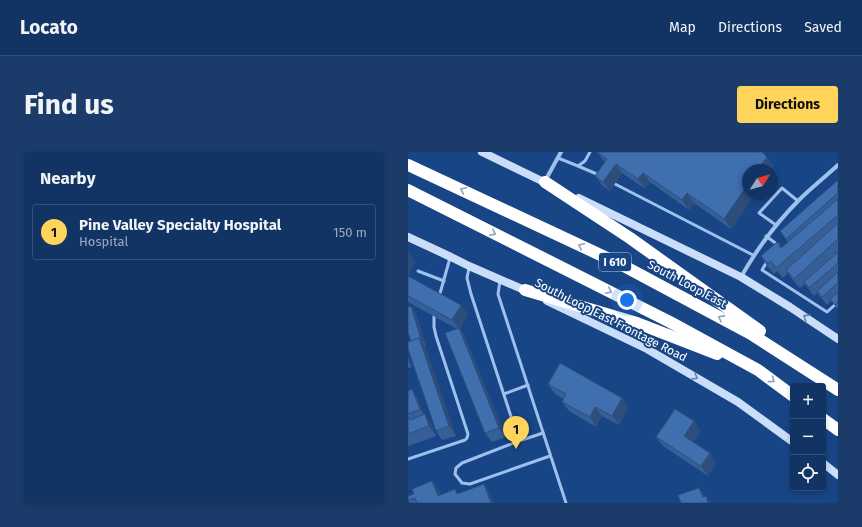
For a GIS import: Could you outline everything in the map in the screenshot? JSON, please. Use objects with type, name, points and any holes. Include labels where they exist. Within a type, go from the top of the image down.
[{"type":"highway","name":"South Loop East","points":[[408,165],[622,265],[751,334],[838,390]]},
{"type":"highway","points":[[545,182],[630,238],[753,326],[814,374]]},
{"type":"highway","name":"I 610","points":[[408,190],[670,322],[758,370],[790,394]]},
{"type":"highway","points":[[525,290],[637,323],[758,370]]},
{"type":"highway","points":[[826,421],[838,430]]},
{"type":"main road","points":[[482,152],[741,276],[838,339]]},
{"type":"main road","name":"South Loop East Frontage Road","points":[[408,237],[469,266],[525,290],[647,350],[738,402],[790,440]]},
{"type":"main road","points":[[826,465],[838,475]]},
{"type":"street","points":[[545,182],[561,152]]},
{"type":"street","points":[[741,276],[766,236],[798,201],[837,167]]},
{"type":"lane","points":[[578,166],[584,161],[590,152]]},
{"type":"lane","points":[[558,158],[600,175]]},
{"type":"lane","points":[[615,184],[753,255]]},
{"type":"lane","points":[[776,225],[759,213],[782,188],[798,201]]},
{"type":"lane","points":[[766,236],[779,247]]},
{"type":"lane","points":[[439,299],[451,257]]},
{"type":"lane","points":[[770,258],[762,270],[828,312],[838,302]]},
{"type":"lane","points":[[469,266],[467,278],[471,294],[519,441]]},
{"type":"lane","points":[[418,271],[444,281]]},
{"type":"lane","points":[[500,279],[498,294],[566,503]]},
{"type":"lane","points":[[408,459],[465,440],[468,434],[436,336],[434,316]]},
{"type":"lane","points":[[504,394],[528,386]]},
{"type":"lane","points":[[543,433],[462,463],[456,468],[455,474],[462,483],[470,484],[550,456]]},
{"type":"building","points":[[597,152],[762,152],[767,157],[762,164],[742,164],[742,193],[724,219],[687,193],[682,200],[643,173],[638,179],[616,164],[603,182],[595,176],[607,159]]},
{"type":"building","points":[[838,180],[838,193],[786,239],[780,231]]},
{"type":"building","points":[[838,199],[838,215],[776,268],[771,261],[768,264],[761,256],[777,242],[781,248]]},
{"type":"building","points":[[838,223],[838,239],[794,279],[786,270]]},
{"type":"building","points":[[838,252],[838,263],[809,288],[804,282]]},
{"type":"building","points":[[838,272],[838,283],[822,297],[817,291]]},
{"type":"building","points":[[408,276],[461,305],[452,320],[408,296]]},
{"type":"building","points":[[838,292],[838,302],[835,305],[830,299]]},
{"type":"building","points":[[411,306],[421,339],[419,338],[411,341],[408,332],[408,307]]},
{"type":"building","points":[[459,328],[499,428],[485,433],[445,333]]},
{"type":"building","points":[[419,338],[449,426],[436,431],[408,349],[408,342]]},
{"type":"building","points":[[560,363],[622,398],[612,416],[595,407],[590,417],[562,402],[566,394],[548,384]]},
{"type":"building","points":[[412,389],[420,409],[408,414],[408,391]]},
{"type":"building","points":[[675,409],[694,421],[684,436],[710,453],[701,466],[656,437]]},
{"type":"building","points":[[425,414],[429,426],[408,434],[408,417],[410,420]]},
{"type":"building","points":[[432,481],[438,496],[455,489],[457,494],[484,484],[491,503],[417,503],[415,498],[408,500],[408,496],[414,494],[412,489]]},
{"type":"building","points":[[699,488],[703,497],[706,496],[708,503],[681,503],[678,495]]},
{"type":"place","name":"Pine Valley Specialty Hospital","points":[[516,449]]}]
